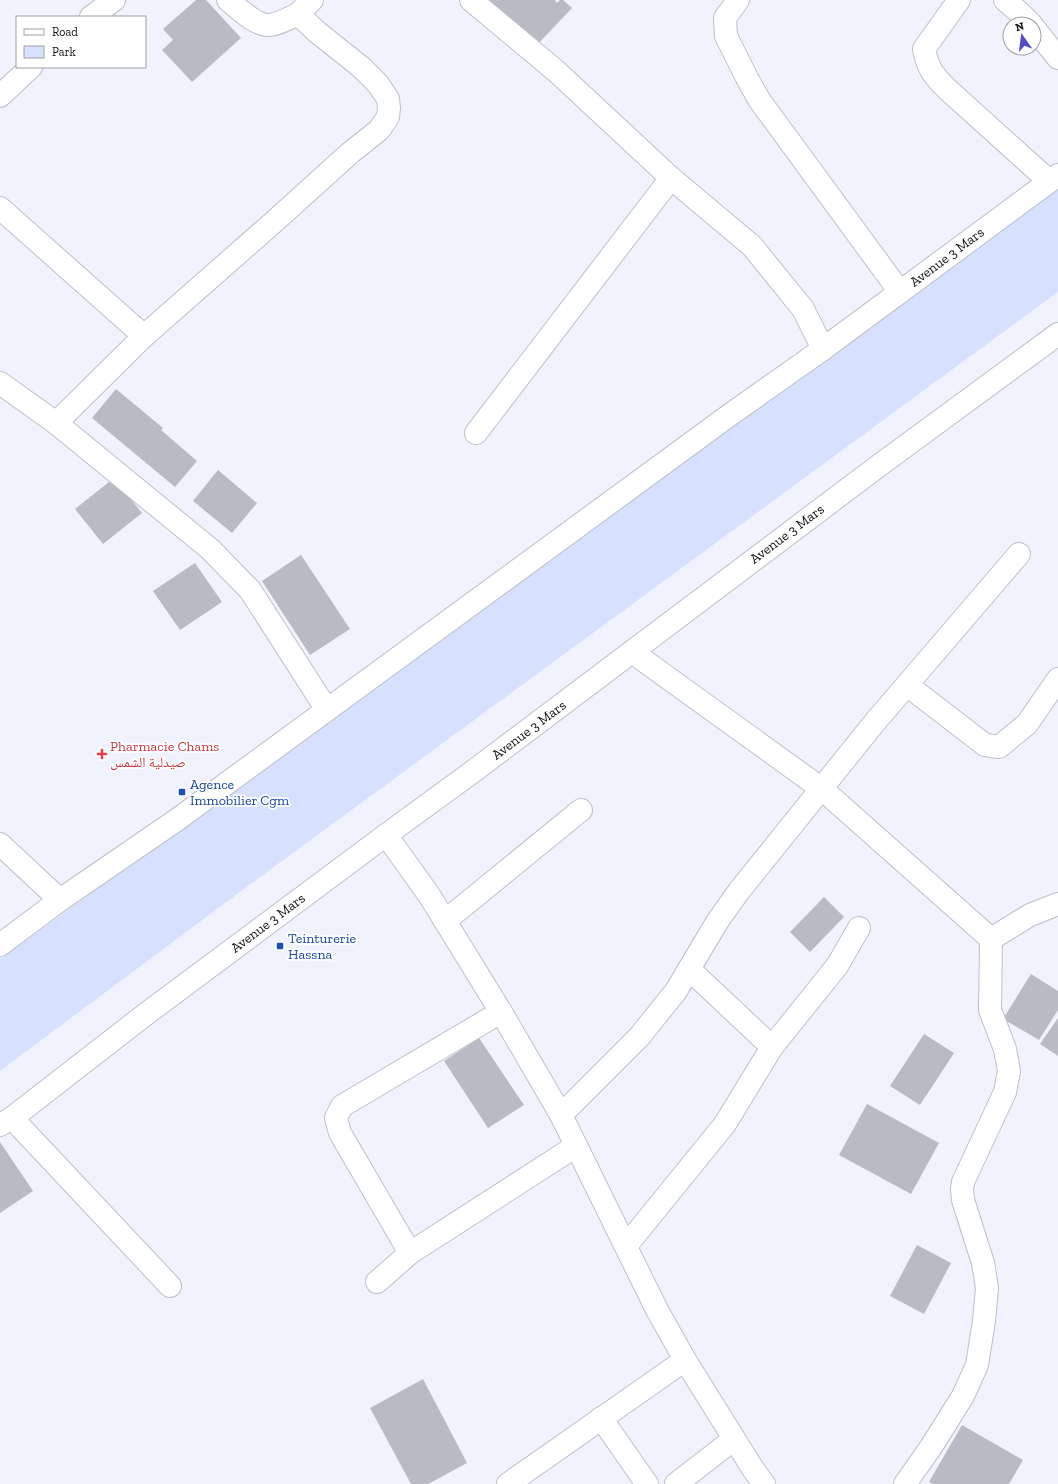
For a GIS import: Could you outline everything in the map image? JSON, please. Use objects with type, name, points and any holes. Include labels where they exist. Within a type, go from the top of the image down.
[{"type":"street","points":[[92,16],[114,0]]},
{"type":"street","points":[[56,423],[144,336],[350,154],[380,130],[388,117],[388,99],[378,84],[361,67],[317,32],[305,7],[278,23],[268,25],[259,23],[228,0]]},
{"type":"street","points":[[471,0],[556,71],[671,178],[735,230],[757,251],[803,309],[823,349]]},
{"type":"street","points":[[738,0],[732,6],[725,18],[726,36],[748,80],[765,107],[900,292]]},
{"type":"street","points":[[959,0],[924,49],[927,65],[937,79],[947,89],[1053,178]]},
{"type":"street","points":[[1005,0],[1023,16]]},
{"type":"street","points":[[1042,38],[1058,58]]},
{"type":"street","points":[[0,96],[30,68]]},
{"type":"street","points":[[476,433],[671,178]]},
{"type":"street","name":"Avenue 3 Mars","points":[[0,944],[60,900],[178,819],[823,349],[1053,178]]},
{"type":"street","points":[[0,208],[144,336]]},
{"type":"street","name":"Avenue 3 Mars","points":[[6,1122],[142,1017],[475,770],[877,467],[1058,334]]},
{"type":"street","points":[[0,383],[56,423],[210,550],[250,590],[327,710]]},
{"type":"street","points":[[561,1115],[639,1038],[676,991],[717,922],[739,891],[907,685],[1019,554]]},
{"type":"street","points":[[632,652],[822,789],[991,939],[990,1010],[1005,1049],[1009,1071],[1005,1092],[963,1182],[962,1189],[983,1263],[987,1288],[984,1321],[977,1365],[962,1396],[931,1447],[905,1484]]},
{"type":"street","points":[[907,685],[984,745],[1000,747],[1027,724],[1058,679]]},
{"type":"street","points":[[445,921],[581,810]]},
{"type":"street","points":[[386,835],[429,895],[502,1012],[561,1115],[656,1308],[685,1360],[753,1469],[764,1484]]},
{"type":"street","points":[[0,844],[60,900]]},
{"type":"street","points":[[991,939],[1030,915],[1058,904]]},
{"type":"street","points":[[626,1246],[726,1124],[772,1047],[837,966],[859,928]]},
{"type":"street","points":[[690,969],[772,1047]]},
{"type":"street","points":[[410,1252],[340,1133],[336,1118],[342,1106],[502,1012]]},
{"type":"street","points":[[6,1122],[170,1286]]},
{"type":"street","points":[[377,1282],[410,1252],[576,1146]]},
{"type":"street","points":[[514,1482],[601,1418],[685,1360]]},
{"type":"street","points":[[601,1418],[647,1484]]},
{"type":"street","points":[[676,1484],[734,1438]]},
{"type":"green space","points":[[1058,187],[1058,292],[252,883],[0,1071],[0,959],[376,688]]},
{"type":"building","points":[[196,0],[206,0],[241,38],[192,82],[162,50],[173,40],[163,29]]},
{"type":"building","points":[[486,0],[555,0],[557,3],[560,0],[563,0],[572,8],[536,46]]},
{"type":"building","points":[[116,389],[163,428],[161,430],[197,461],[175,487],[92,418]]},
{"type":"building","points":[[218,470],[257,503],[232,533],[193,501]]},
{"type":"building","points":[[114,478],[142,513],[103,544],[75,509]]},
{"type":"building","points":[[301,555],[350,629],[310,655],[262,581]]},
{"type":"building","points":[[195,563],[222,602],[180,630],[153,591]]},
{"type":"building","points":[[824,897],[844,917],[810,952],[790,932]]},
{"type":"building","points":[[1031,974],[1058,991],[1058,1010],[1039,1040],[1003,1019]]},
{"type":"building","points":[[1058,1018],[1058,1056],[1040,1044]]},
{"type":"building","points":[[924,1034],[954,1053],[920,1105],[890,1086]]},
{"type":"building","points":[[479,1038],[524,1105],[488,1128],[444,1061]]},
{"type":"building","points":[[867,1104],[939,1143],[911,1194],[839,1155]]},
{"type":"building","points":[[0,1142],[33,1191],[0,1213]]},
{"type":"building","points":[[917,1245],[951,1263],[924,1314],[890,1296]]},
{"type":"building","points":[[423,1379],[467,1463],[428,1484],[411,1484],[370,1408]]},
{"type":"building","points":[[962,1425],[1023,1460],[1009,1484],[933,1484],[929,1482]]},
{"type":"place","name":"Pharmacie Chams صيدلية الشمس","points":[[102,754]]},
{"type":"place","name":"Agence Immobilier Cgm","points":[[182,792]]},
{"type":"place","name":"Teinturerie Hassna","points":[[280,946]]}]
